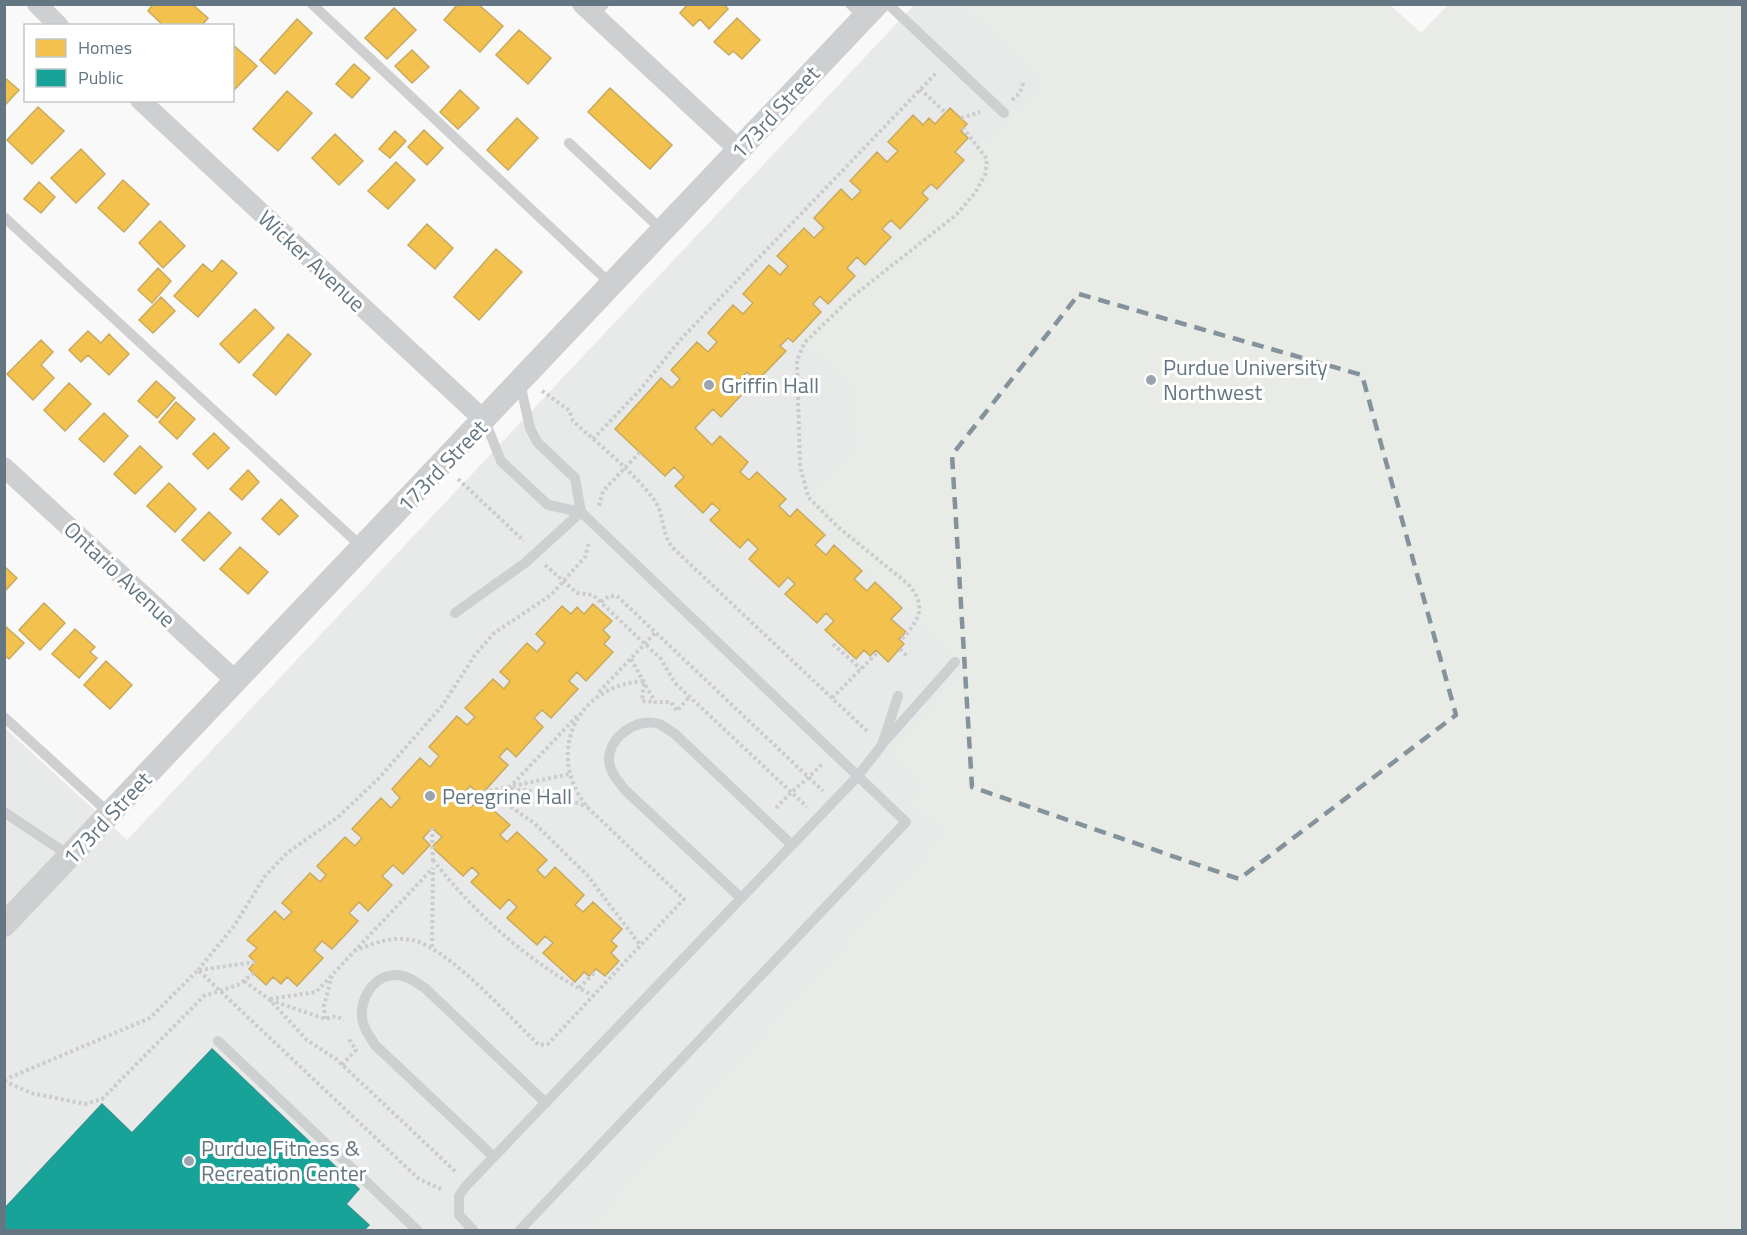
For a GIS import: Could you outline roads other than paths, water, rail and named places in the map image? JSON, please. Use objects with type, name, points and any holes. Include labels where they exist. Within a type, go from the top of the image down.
[{"type":"street","points":[[37,4],[57,24]]},
{"type":"street","points":[[593,8],[739,150]]},
{"type":"street","name":"173rd Street","points":[[4,925],[613,285],[739,150],[864,9]]},
{"type":"street","name":"Wicker Avenue","points":[[142,102],[485,421]]},
{"type":"street","name":"Ontario Avenue","points":[[4,467],[236,681]]},
{"type":"lane","points":[[312,4],[613,285]]},
{"type":"lane","points":[[888,4],[1004,113]]},
{"type":"lane","points":[[569,143],[663,231]]},
{"type":"lane","points":[[4,217],[363,548]]},
{"type":"lane","points":[[522,381],[530,428],[537,442],[574,478],[581,512]]},
{"type":"lane","points":[[485,421],[501,461],[548,505],[581,512],[906,822],[520,1230]]},
{"type":"lane","points":[[455,613],[537,553],[581,512]]},
{"type":"lane","points":[[473,1230],[459,1215],[457,1206],[459,1196],[468,1184],[857,777],[955,662]]},
{"type":"lane","points":[[882,745],[898,696]]},
{"type":"lane","points":[[4,717],[110,814]]},
{"type":"lane","points":[[741,898],[625,790],[615,777],[609,761],[612,747],[619,735],[632,725],[659,724],[675,734],[792,846]]},
{"type":"lane","points":[[4,812],[70,856]]},
{"type":"lane","points":[[494,1157],[375,1044],[364,1028],[361,1012],[364,998],[372,987],[384,978],[396,975],[410,978],[426,989],[546,1103]]},
{"type":"lane","points":[[218,1041],[417,1230]]},
{"type":"place","name":"Purdue University Northwest","points":[[1151,380]]},
{"type":"place","name":"Griffin Hall","points":[[709,385]]},
{"type":"place","name":"Peregrine Hall","points":[[430,796]]},
{"type":"place","name":"Purdue Fitness & Recreation Center","points":[[189,1161]]}]
